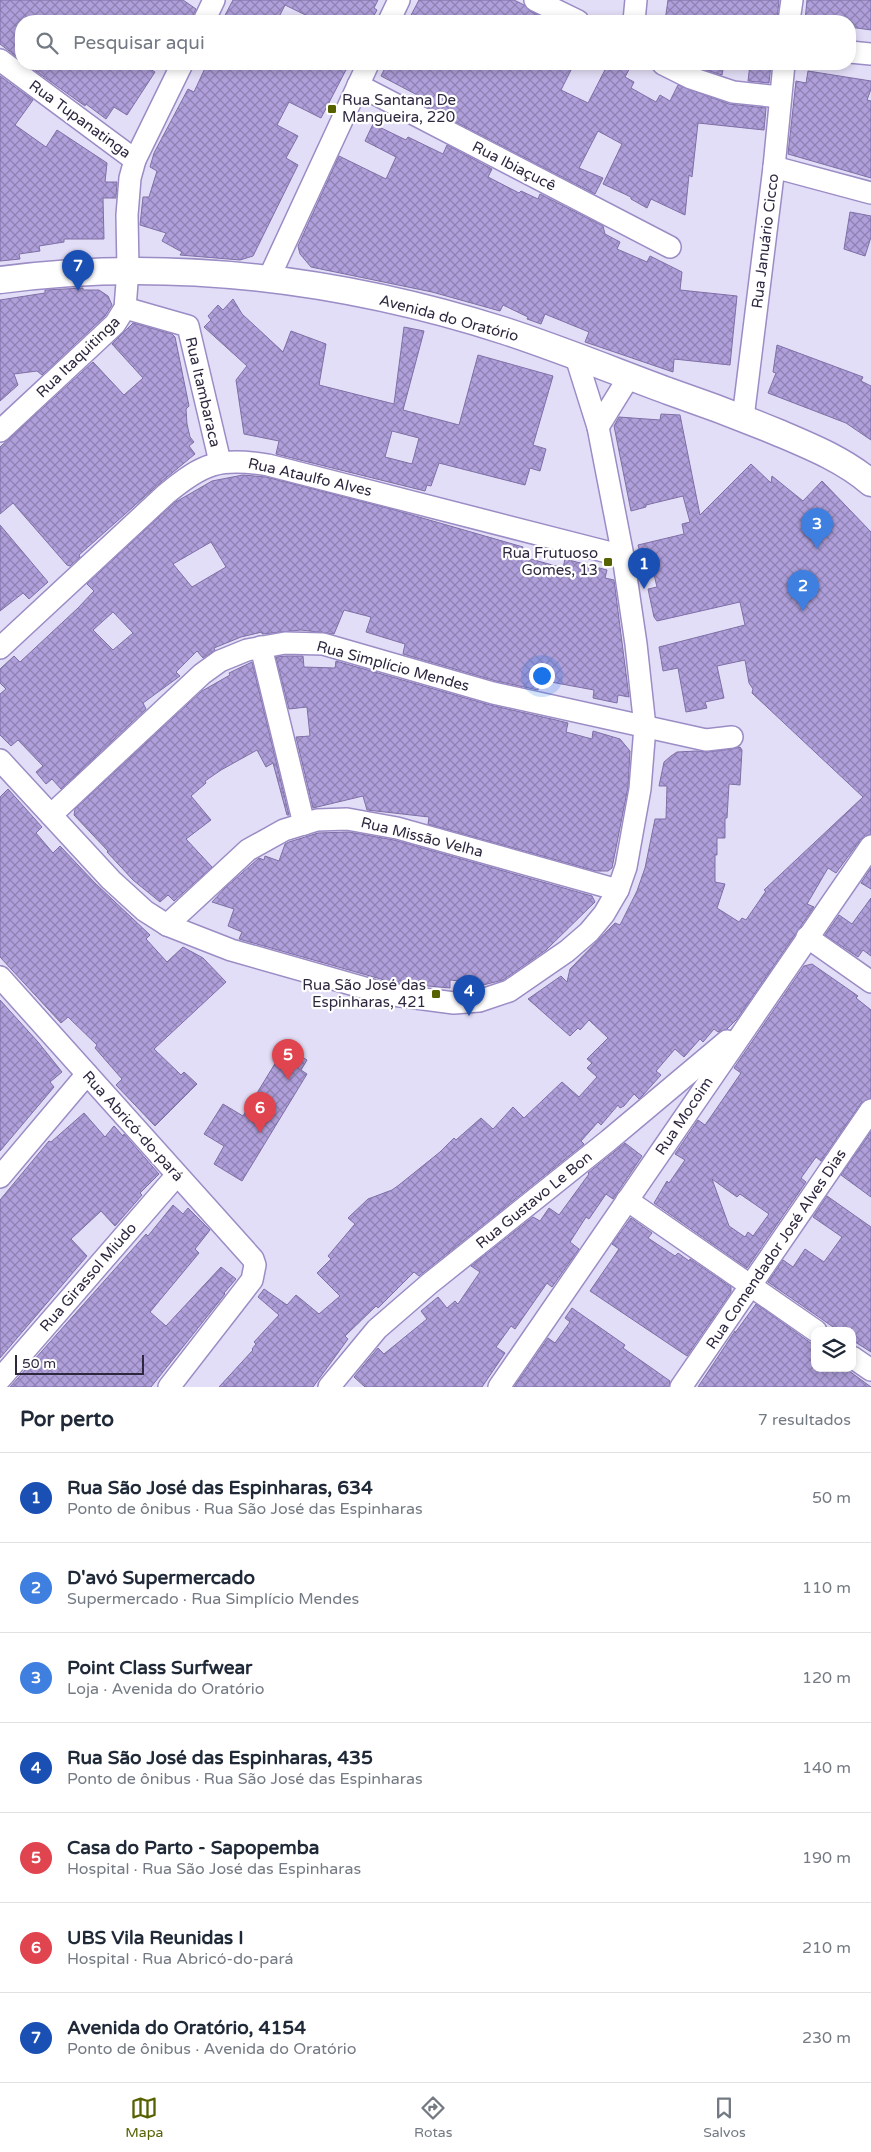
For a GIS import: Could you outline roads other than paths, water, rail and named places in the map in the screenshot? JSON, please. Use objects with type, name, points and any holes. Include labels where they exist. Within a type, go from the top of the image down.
[{"type":"main road","name":"Avenida do Oratório","points":[[0,280],[82,272],[128,270],[208,272],[325,288],[454,316],[507,332],[743,418],[836,458],[871,483]]},
{"type":"street","points":[[392,15],[399,0]]},
{"type":"street","points":[[535,0],[566,15]]},
{"type":"street","points":[[635,15],[636,0]]},
{"type":"street","points":[[790,15],[792,0]]},
{"type":"street","points":[[856,53],[871,54]]},
{"type":"street","name":"Rua Tupanatinga","points":[[0,60],[135,160]]},
{"type":"street","name":"Rua Itaquitinga","points":[[0,431],[115,324],[125,308],[128,270],[128,194],[135,160],[179,70]]},
{"type":"street","points":[[268,280],[365,70]]},
{"type":"street","points":[[675,70],[691,78],[733,92],[780,97]]},
{"type":"street","name":"Rua Januário Cicco","points":[[743,418],[774,166],[783,70]]},
{"type":"street","name":"Rua Ibiaçucê","points":[[358,85],[670,247]]},
{"type":"street","points":[[774,166],[871,193]]},
{"type":"street","name":"Rua Itambaraca","points":[[125,308],[188,326],[220,462]]},
{"type":"street","points":[[0,760],[111,880],[145,911],[168,925],[231,950],[386,994],[454,1003],[478,1001],[509,991],[567,952],[589,932],[604,914],[618,890],[626,867],[640,789],[645,727],[636,644],[623,556],[598,427],[576,357]]},
{"type":"street","points":[[598,427],[629,376]]},
{"type":"street","name":"Rua Ataulfo Alves","points":[[0,648],[187,476],[220,462],[247,461],[268,465],[623,556]]},
{"type":"street","name":"Rua Simplício Mendes","points":[[51,814],[202,674],[220,661],[247,650],[285,643],[323,644],[493,693],[706,740],[732,737]]},
{"type":"street","points":[[261,647],[304,824]]},
{"type":"street","name":"Rua Missão Velha","points":[[168,925],[248,850],[284,830],[317,820],[347,819],[397,828],[618,890]]},
{"type":"street","name":"Rua Mocoim","points":[[498,1387],[871,846]]},
{"type":"street","points":[[807,937],[871,982]]},
{"type":"street","name":"Rua Abricó-do-pará","points":[[0,977],[253,1259],[252,1280],[169,1387]]},
{"type":"street","name":"Rua Gustavo Le Bon","points":[[330,1387],[377,1329],[429,1284],[609,1140],[748,1023]]},
{"type":"street","points":[[0,1176],[87,1074]]},
{"type":"street","name":"Rua Comendador José Alves Dias","points":[[681,1387],[871,1110]]},
{"type":"street","name":"Rua Girassol Miúdo","points":[[0,1379],[177,1175]]},
{"type":"street","points":[[627,1200],[811,1327]]},
{"type":"street","points":[[856,1360],[871,1370]]},
{"type":"place","name":"Rua Santana De Mangueira, 220","points":[[332,109]]},
{"type":"place","name":"Avenida do Oratório, 4154","points":[[78,291]]},
{"type":"place","name":"Point Class Surfwear","points":[[817,549]]},
{"type":"place","name":"Rua Frutuoso Gomes, 13","points":[[608,562]]},
{"type":"place","name":"Rua São José das Espinharas, 634","points":[[644,589]]},
{"type":"place","name":"D'avó Supermercado","points":[[803,611]]},
{"type":"place","name":"Rua São José das Espinharas, 421","points":[[436,994]]},
{"type":"place","name":"Rua São José das Espinharas, 435","points":[[469,1016]]},
{"type":"place","name":"Casa do Parto - Sapopemba","points":[[288,1080]]},
{"type":"place","name":"UBS Vila Reunidas I","points":[[260,1133]]}]
